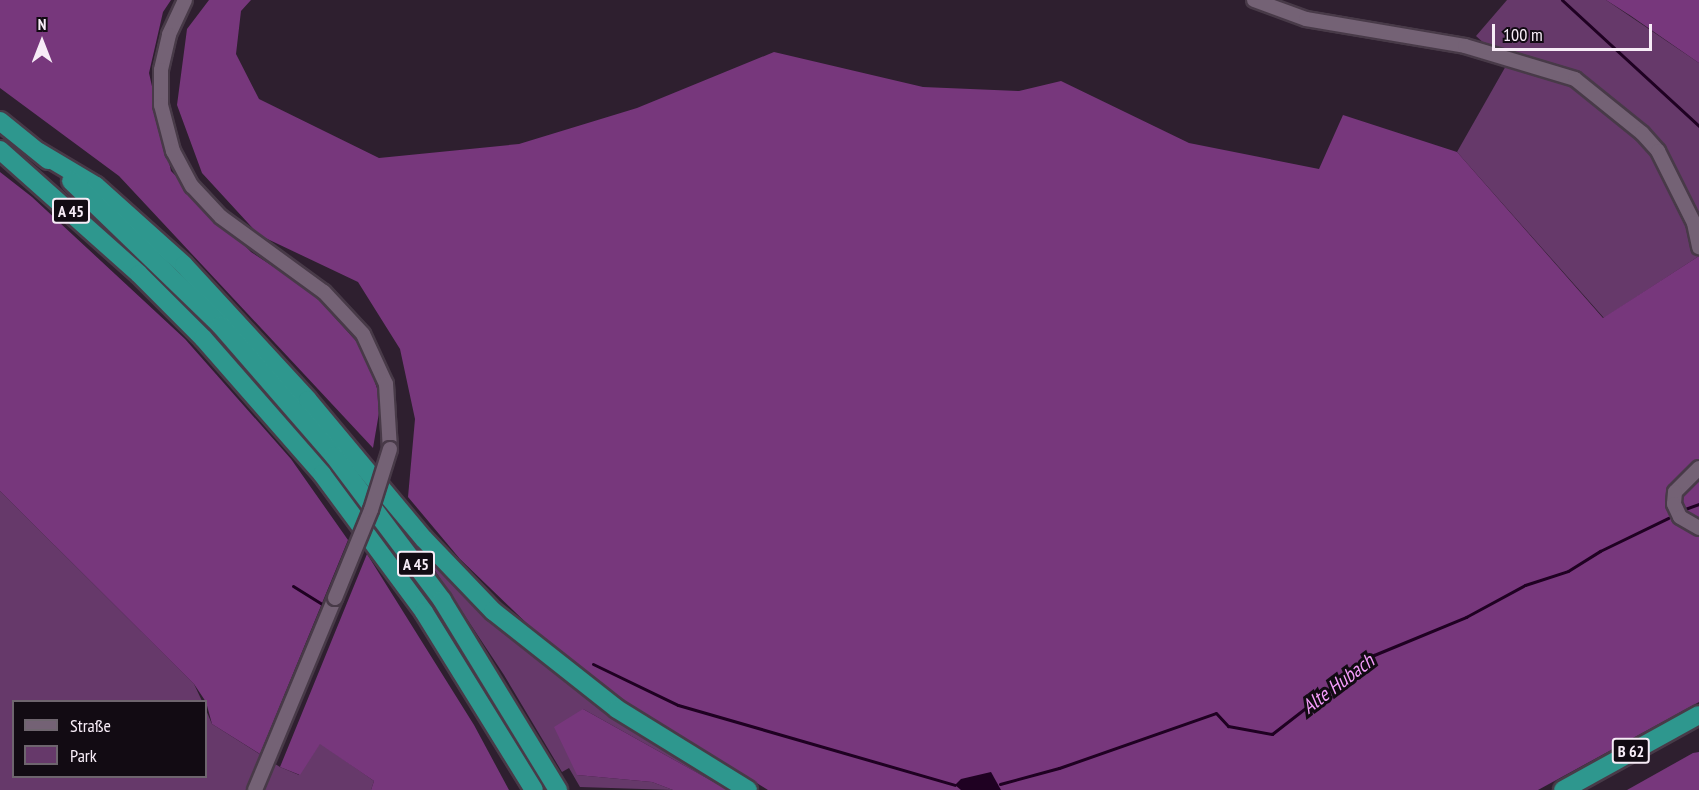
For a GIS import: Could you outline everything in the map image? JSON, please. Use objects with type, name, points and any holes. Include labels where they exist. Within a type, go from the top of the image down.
[{"type":"highway","name":"A 45","points":[[0,120],[39,152],[162,265],[220,325],[334,456],[442,600],[558,790]]},
{"type":"highway","name":"A 45","points":[[0,150],[140,274],[264,405],[387,560],[516,758],[534,790]]},
{"type":"highway","points":[[39,152],[96,186],[184,265],[308,400],[424,539],[493,611],[617,709],[748,790]]},
{"type":"highway","name":"B 62","points":[[1563,790],[1699,715]]},
{"type":"highway","name":"B 62","points":[[1586,790],[1699,727]]},
{"type":"main road","points":[[185,0],[164,51],[160,79],[164,122],[173,152],[192,186],[221,217],[324,292],[363,333],[386,384],[390,448],[375,500],[255,790]]},
{"type":"main road","points":[[1257,2],[1306,19],[1431,39],[1558,71],[1615,110],[1658,152],[1678,188],[1699,247]]},
{"type":"main road","points":[[1699,468],[1675,492],[1674,504],[1680,517],[1699,528]]},
{"type":"green space","points":[[1507,0],[1606,0],[1699,63],[1699,256],[1604,318],[1457,152],[1507,64],[1476,36]]},
{"type":"green space","points":[[0,491],[194,684],[202,700],[12,700],[12,778],[207,778],[207,712],[212,724],[280,767],[299,775],[320,743],[374,781],[371,790],[0,790]]},
{"type":"green space","points":[[420,548],[492,619],[735,790],[728,790],[583,709],[577,775],[652,782],[673,790],[580,787],[569,768],[562,772],[504,675]]},
{"type":"shaded area","points":[[0,0],[171,0],[163,12],[149,73],[171,171],[251,252],[312,292],[365,351],[381,401],[373,448],[119,176],[0,88]]},
{"type":"shaded area","points":[[209,0],[251,0],[241,11],[236,54],[259,99],[379,158],[519,144],[637,108],[774,52],[923,87],[1019,91],[1061,81],[1189,143],[1319,169],[1343,115],[1457,152],[1603,318],[1699,256],[1699,702],[1538,790],[768,790],[623,701],[541,637],[460,559],[408,497],[415,419],[400,349],[358,282],[259,235],[202,173],[177,105],[187,29]]},
{"type":"shaded area","points":[[1606,0],[1699,0],[1699,63],[1631,16]]},
{"type":"shaded area","points":[[0,172],[32,197],[185,339],[291,459],[348,540],[260,754],[212,724],[207,700],[205,700],[194,684],[0,491]]},
{"type":"shaded area","points":[[367,554],[474,725],[509,790],[371,790],[374,781],[320,744],[300,775],[280,767]]},
{"type":"shaded area","points":[[583,709],[728,790],[673,790],[652,782],[577,775],[554,727]]},
{"type":"shaded area","points":[[1699,752],[1699,790],[1627,790],[1693,753]]},
{"type":"shaded area","points":[[991,772],[1001,790],[961,790],[955,785],[961,779]]},
{"type":"waterway","points":[[1562,0],[1699,126]]},
{"type":"waterway","points":[[1685,509],[1699,504]]},
{"type":"waterway","name":"Alte Hubach","points":[[1000,784],[1059,768],[1216,713],[1228,726],[1272,734],[1374,655],[1466,617],[1525,585],[1568,571],[1600,551],[1668,518]]},
{"type":"waterway","points":[[293,586],[324,605]]},
{"type":"waterway","points":[[593,664],[678,705],[955,785]]}]
